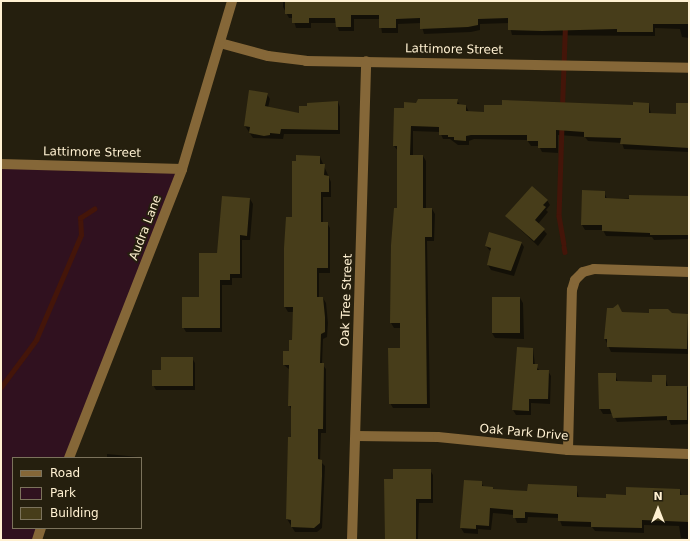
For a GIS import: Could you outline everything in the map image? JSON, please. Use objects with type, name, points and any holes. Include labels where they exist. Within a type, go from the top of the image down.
[{"type":"street","name":"Audra Lane","points":[[69,457],[182,169],[232,1]]},
{"type":"street","name":"Lattimore Street","points":[[220,43],[280,58],[366,62],[689,68]]},
{"type":"street","name":"Oak Tree Street","points":[[352,540],[366,62]]},
{"type":"street","name":"Lattimore Street","points":[[1,164],[182,169]]},
{"type":"street","points":[[568,450],[572,290],[575,280],[582,272],[594,270],[689,272]]},
{"type":"street","name":"Oak Park Drive","points":[[356,436],[438,437],[568,450],[689,454]]},
{"type":"street","points":[[37,540],[41,529]]},
{"type":"green space","points":[[1,164],[182,169],[69,457],[12,457],[12,529],[41,529],[37,540],[1,540]]},
{"type":"building","points":[[285,1],[689,1],[689,24],[653,24],[653,32],[617,32],[617,29],[542,31],[508,30],[508,18],[478,19],[478,25],[468,27],[420,29],[420,18],[396,19],[396,28],[379,28],[379,15],[351,15],[351,27],[336,27],[335,18],[309,18],[309,23],[292,23],[292,14],[285,14]]},
{"type":"building","points":[[249,90],[268,93],[265,106],[299,113],[299,106],[307,106],[307,103],[338,101],[338,130],[281,129],[280,134],[270,133],[270,135],[264,136],[249,133],[250,127],[244,126]]},
{"type":"building","points":[[418,99],[458,99],[457,104],[466,105],[466,111],[484,112],[484,105],[502,105],[502,100],[633,105],[633,102],[649,103],[649,113],[676,114],[676,103],[689,103],[689,148],[620,144],[621,138],[584,137],[584,132],[556,130],[556,148],[538,148],[538,141],[527,141],[527,135],[471,135],[466,136],[466,141],[454,140],[454,137],[448,137],[448,135],[439,135],[439,127],[411,126],[410,155],[423,155],[423,208],[432,208],[432,237],[425,237],[427,404],[389,404],[388,348],[400,348],[400,323],[390,323],[391,245],[394,208],[397,208],[397,146],[393,146],[394,108],[404,108],[404,102],[416,103]]},
{"type":"building","points":[[296,155],[320,156],[320,164],[325,164],[324,175],[329,176],[329,192],[321,192],[321,222],[328,222],[328,268],[317,268],[317,297],[323,297],[325,332],[321,334],[320,363],[324,363],[323,429],[318,429],[318,459],[322,460],[320,523],[314,528],[291,527],[291,520],[286,519],[288,437],[291,437],[291,406],[288,406],[289,365],[283,365],[283,351],[289,351],[289,340],[292,340],[293,307],[284,307],[284,248],[286,217],[292,217],[292,161],[296,161]]},
{"type":"building","points":[[532,186],[548,200],[543,205],[546,207],[535,220],[545,229],[534,241],[505,216]]},
{"type":"building","points":[[582,190],[605,191],[605,198],[629,199],[629,195],[689,196],[689,235],[650,235],[650,233],[602,231],[602,225],[581,225]]},
{"type":"building","points":[[222,196],[250,198],[247,236],[240,235],[240,274],[230,274],[230,280],[220,280],[220,328],[182,328],[182,297],[199,297],[199,253],[217,253]]},
{"type":"building","points":[[489,232],[522,242],[511,271],[487,265],[491,248],[485,246]]},
{"type":"building","points":[[492,297],[520,297],[520,333],[492,333]]},
{"type":"building","points":[[618,304],[622,312],[649,313],[649,309],[668,309],[672,313],[688,314],[687,349],[607,347],[607,339],[604,339],[607,308],[613,308]]},
{"type":"building","points":[[517,347],[533,348],[533,364],[538,364],[537,370],[549,370],[548,399],[529,399],[529,411],[512,410]]},
{"type":"building","points":[[161,357],[193,357],[193,386],[152,386],[152,370],[161,370]]},
{"type":"building","points":[[598,373],[616,373],[616,381],[652,382],[652,375],[666,375],[666,386],[687,386],[687,420],[667,420],[667,416],[613,418],[610,409],[599,409]]},
{"type":"building","points":[[393,469],[431,469],[431,499],[416,499],[416,540],[385,540],[384,479],[393,479]]},
{"type":"building","points":[[464,480],[482,481],[482,486],[493,487],[493,489],[527,491],[528,484],[577,486],[577,497],[606,498],[606,494],[626,495],[626,487],[680,489],[680,495],[689,495],[689,522],[642,520],[642,528],[591,527],[591,522],[558,521],[558,514],[525,512],[525,518],[513,518],[513,510],[490,508],[489,526],[476,525],[476,529],[460,528]]},
{"type":"waterway","points":[[562,107],[565,26]]},
{"type":"waterway","points":[[562,126],[559,216],[564,244]]},
{"type":"waterway","points":[[1,387],[36,340],[81,235],[80,218],[94,209]]},
{"type":"waterway","points":[[564,247],[565,252]]}]
